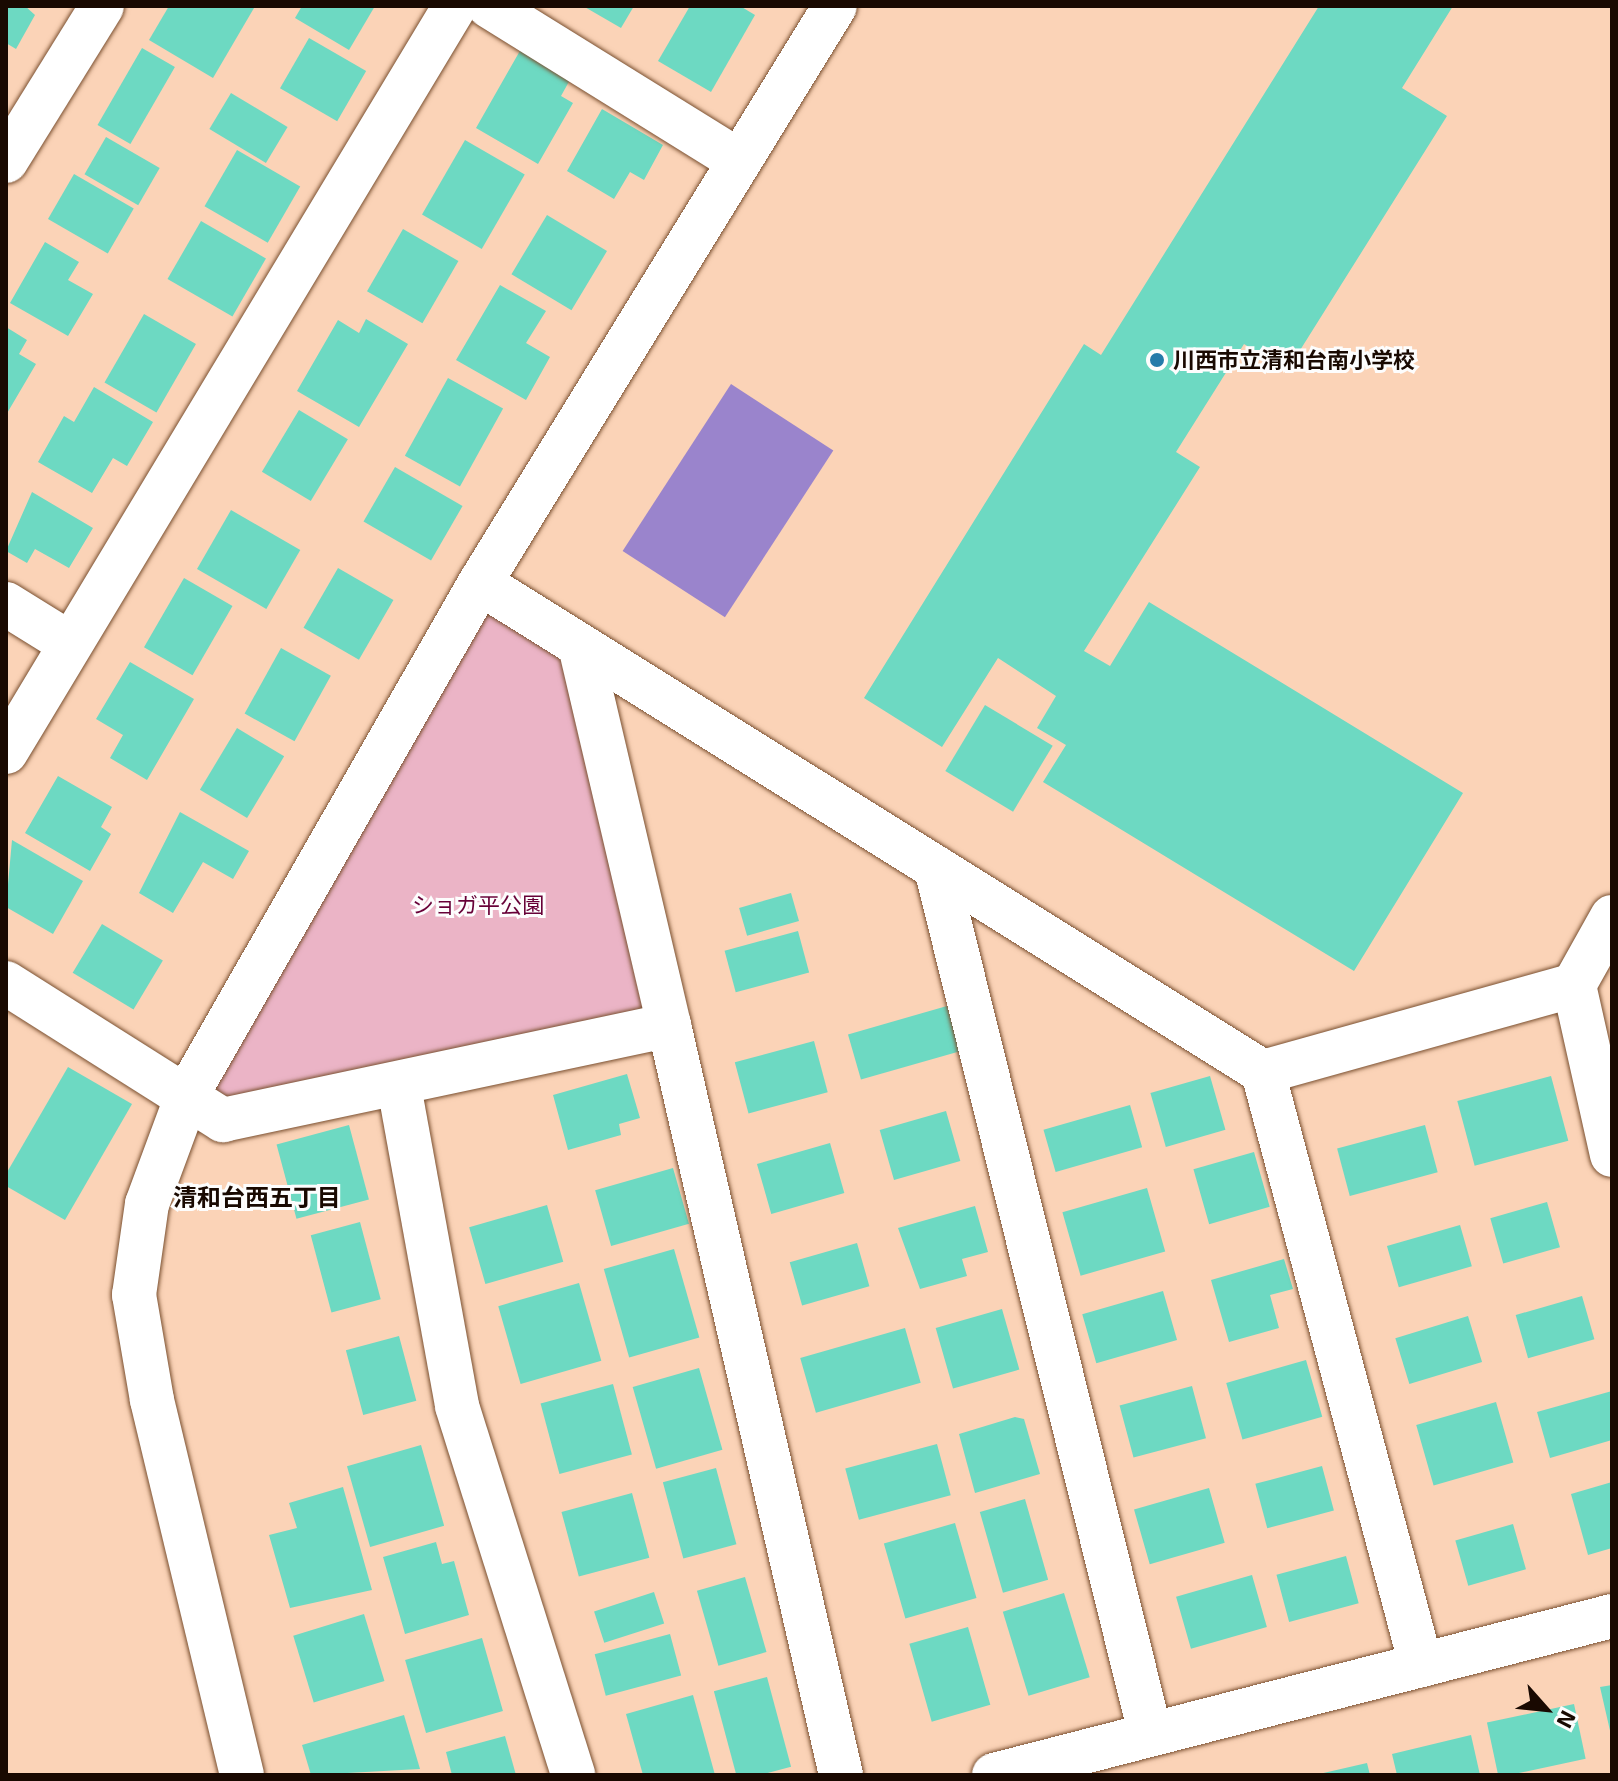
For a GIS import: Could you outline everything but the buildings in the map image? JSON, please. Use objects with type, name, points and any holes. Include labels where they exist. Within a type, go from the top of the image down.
[{"type":"street","points":[[6,161],[102,6]]},
{"type":"street","points":[[6,752],[455,6]]},
{"type":"street","points":[[489,6],[737,160]]},
{"type":"street","points":[[242,1775],[152,1400],[134,1295],[147,1204],[188,1093],[480,583],[737,160],[835,6]]},
{"type":"street","points":[[480,583],[1263,1072],[1421,1665]]},
{"type":"street","points":[[6,604],[69,643]]},
{"type":"street","points":[[580,646],[841,1775]]},
{"type":"street","points":[[936,868],[1150,1733]]},
{"type":"street","points":[[1612,917],[1574,985],[1612,1155]]},
{"type":"street","points":[[6,983],[188,1093],[223,1120],[399,1086],[669,1025]]},
{"type":"street","points":[[1263,1072],[1574,985]]},
{"type":"street","points":[[399,1086],[457,1406],[573,1775]]},
{"type":"street","points":[[994,1775],[1612,1616]]},
{"type":"green space","name":"ショガ平公園","points":[[480,583],[580,646],[669,1025],[223,1120],[188,1093]]},
{"type":"shaded area","points":[[731,384],[833,450],[725,617],[623,551]]},
{"type":"place","name":"川西市立清和台南小学校","points":[[1157,360]]},
{"type":"district","name":"清和台西五丁目","points":[[257,1197]]}]
